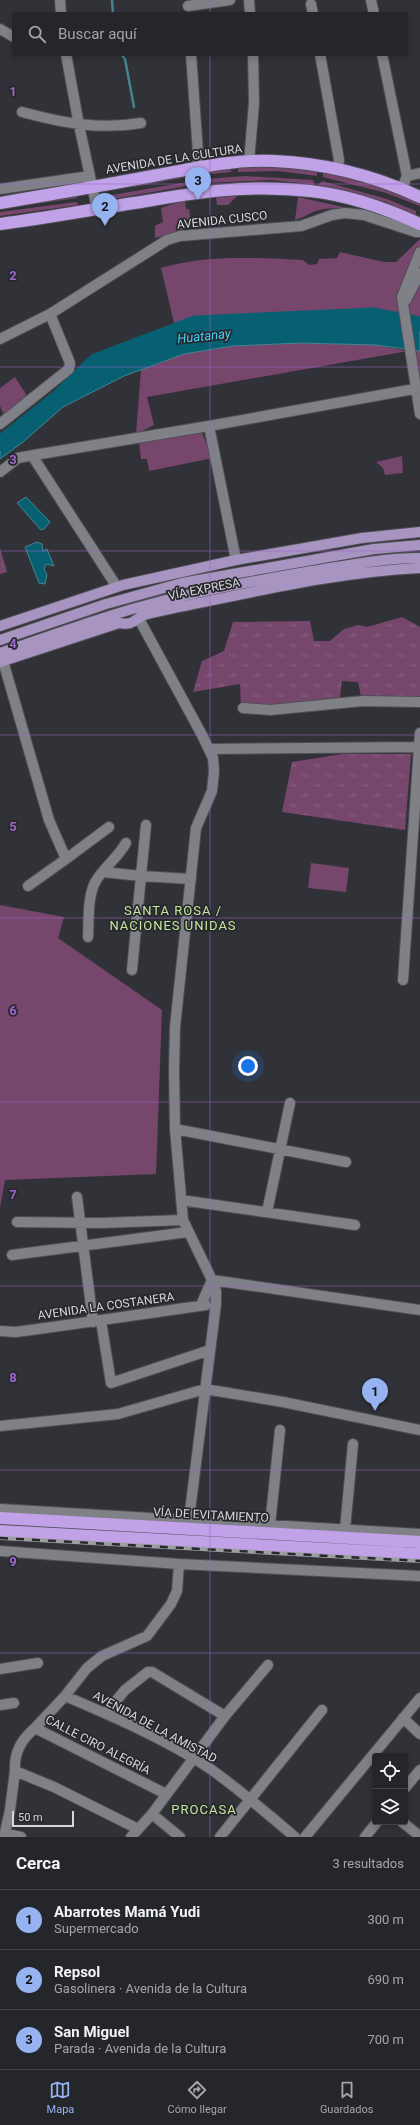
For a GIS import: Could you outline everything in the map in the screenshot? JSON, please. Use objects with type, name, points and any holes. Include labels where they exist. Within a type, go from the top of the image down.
[{"type":"highway","name":"AVENIDA DE LA CULTURA","points":[[0,203],[91,181],[249,161],[274,161],[338,170],[402,188],[420,197]]},
{"type":"highway","points":[[199,167],[204,192]]},
{"type":"highway","points":[[0,224],[204,192],[259,188],[310,190],[342,197],[384,209],[420,224]]},
{"type":"highway","name":"VÍA DE EVITAMIENTO","points":[[0,1518],[131,1520],[420,1542]]},
{"type":"highway","points":[[0,1531],[420,1554]]},
{"type":"main road","name":"VÍA EXPRESA","points":[[0,626],[115,588],[236,560],[362,538],[420,532]]},
{"type":"main road","name":"VÍA EXPRESA","points":[[0,640],[106,604],[182,583],[374,549],[420,545]]},
{"type":"main road","name":"VÍA EXPRESA","points":[[1,659],[110,616],[145,606],[248,582],[361,563],[399,558],[420,558]]},
{"type":"main road","name":"VÍA EXPRESA","points":[[1,659],[119,623],[130,623],[140,617],[256,592],[363,574],[420,568]]},
{"type":"main road","points":[[129,585],[142,593],[145,606],[140,617]]},
{"type":"main road","points":[[115,588],[107,598],[106,604],[110,616],[119,623]]},
{"type":"street","points":[[60,0],[61,12]]},
{"type":"street","points":[[188,7],[230,0]]},
{"type":"street","points":[[249,0],[250,12]]},
{"type":"street","points":[[371,0],[374,12]]},
{"type":"street","points":[[0,29],[12,36]]},
{"type":"street","points":[[66,56],[97,209]]},
{"type":"street","points":[[191,56],[199,167]]},
{"type":"street","points":[[249,161],[254,104],[253,56]]},
{"type":"street","points":[[320,56],[339,160],[338,170]]},
{"type":"street","points":[[382,56],[407,176],[402,188]]},
{"type":"street","points":[[22,112],[79,125],[122,126],[141,123]]},
{"type":"street","points":[[407,176],[420,173]]},
{"type":"street","points":[[0,188],[91,181]]},
{"type":"street","name":"AVENIDA CUSCO","points":[[0,339],[50,314],[156,247],[180,236],[301,226],[332,215],[345,213],[364,215],[420,232]]},
{"type":"street","points":[[420,252],[403,293],[403,305],[418,388],[420,414]]},
{"type":"street","points":[[403,305],[408,299],[420,273]]},
{"type":"street","points":[[0,424],[69,368],[70,363],[50,314]]},
{"type":"street","points":[[0,472],[18,458],[209,426],[418,388]]},
{"type":"street","points":[[209,426],[236,560]]},
{"type":"street","points":[[34,455],[35,460],[115,588]]},
{"type":"street","points":[[140,617],[213,758],[214,780],[206,808],[196,828],[175,1027],[175,1130],[183,1220],[216,1291],[216,1304],[190,1515]]},
{"type":"street","points":[[1,659],[49,820],[66,859]]},
{"type":"street","points":[[243,708],[270,710],[363,701],[420,702]]},
{"type":"street","points":[[403,980],[420,733]]},
{"type":"street","points":[[209,749],[419,747]]},
{"type":"street","points":[[132,970],[146,825]]},
{"type":"street","points":[[28,886],[108,827]]},
{"type":"street","points":[[88,937],[92,890],[103,872],[120,854],[126,843]]},
{"type":"street","points":[[103,872],[191,879]]},
{"type":"street","points":[[267,1212],[290,1103]]},
{"type":"street","points":[[175,1130],[346,1162]]},
{"type":"street","points":[[77,1197],[82,1247],[111,1383],[210,1350]]},
{"type":"street","points":[[181,1200],[355,1225]]},
{"type":"street","points":[[17,1222],[183,1220]]},
{"type":"street","points":[[12,1255],[188,1232]]},
{"type":"street","points":[[201,1305],[212,1280]]},
{"type":"street","points":[[212,1280],[420,1310]]},
{"type":"street","name":"AVENIDA LA COSTANERA","points":[[0,1331],[16,1332],[97,1322],[201,1305],[216,1304]]},
{"type":"street","points":[[0,1426],[118,1414],[205,1389],[283,1402],[420,1430]]},
{"type":"street","points":[[270,1525],[280,1430]]},
{"type":"street","points":[[345,1529],[353,1444]]},
{"type":"street","points":[[0,1509],[131,1520],[190,1515],[270,1525],[420,1534]]},
{"type":"street","points":[[0,1551],[179,1564],[420,1576]]},
{"type":"street","name":"CALLE CIRO ALEGRÍA","points":[[166,1794],[35,1728],[65,1696],[87,1668],[102,1656],[147,1636],[171,1604],[177,1591],[179,1564]]},
{"type":"street","points":[[0,1669],[38,1663]]},
{"type":"street","points":[[15,1771],[54,1787],[135,1833],[152,1814],[225,1716],[268,1665]]},
{"type":"street","points":[[106,1713],[125,1690],[148,1672],[152,1672],[225,1716]]},
{"type":"street","name":"AVENIDA DE LA AMISTAD","points":[[65,1696],[106,1713],[194,1759],[250,1798],[295,1837]]},
{"type":"street","points":[[305,1837],[420,1698]]},
{"type":"street","points":[[0,1705],[14,1703]]},
{"type":"street","points":[[220,1837],[322,1710]]},
{"type":"street","points":[[403,1718],[420,1734]]},
{"type":"street","points":[[4,1837],[10,1810],[15,1771],[14,1759],[18,1747],[25,1737],[35,1728]]},
{"type":"street","points":[[416,1781],[420,1770]]},
{"type":"street","points":[[152,1814],[180,1837]]},
{"type":"street","points":[[365,1837],[375,1825]]},
{"type":"street","points":[[406,1825],[420,1836]]},
{"type":"street","points":[[9,1837],[12,1835],[22,1837]]},
{"type":"green space","points":[[238,166],[278,166],[317,171],[317,176],[278,171],[238,172]]},
{"type":"green space","points":[[231,167],[231,172],[212,174],[207,169]]},
{"type":"green space","points":[[192,171],[193,176],[134,187],[129,182]]},
{"type":"green space","points":[[323,172],[388,188],[420,202],[420,206],[386,193],[323,177]]},
{"type":"green space","points":[[245,176],[313,180],[315,185],[272,180],[205,183],[206,179]]},
{"type":"green space","points":[[193,181],[193,185],[107,200],[106,196]]},
{"type":"green space","points":[[322,181],[387,199],[416,211],[416,216],[386,202],[318,185]]},
{"type":"green space","points":[[77,194],[77,198],[0,209]]},
{"type":"green space","points":[[239,194],[228,205],[217,205],[216,197]]},
{"type":"green space","points":[[298,197],[352,209],[322,209],[295,220]]},
{"type":"green space","points":[[185,200],[186,209],[189,209],[191,224],[180,231],[155,238],[155,226],[163,222],[161,208]]},
{"type":"green space","points":[[76,202],[79,205],[0,216],[0,212]]},
{"type":"green space","points":[[420,239],[420,324],[372,315],[174,323],[161,268],[196,261],[232,258],[303,260],[309,265],[317,264],[319,259],[337,258],[340,252],[384,262],[396,262]]},
{"type":"green space","points":[[301,343],[376,345],[408,351],[147,397],[154,425],[136,434],[141,370],[184,354],[232,346]]},
{"type":"green space","points":[[413,350],[420,351],[420,388]]},
{"type":"green space","points":[[15,377],[29,399],[5,417],[0,406],[0,388]]},
{"type":"green space","points":[[201,431],[213,458],[149,471],[147,459],[141,459],[139,441]]},
{"type":"green space","points":[[402,456],[403,473],[385,475],[383,468],[376,462]]},
{"type":"green space","points":[[0,548],[7,572],[0,574]]},
{"type":"green space","points":[[402,617],[420,627],[420,697],[362,701],[358,682],[342,681],[339,703],[241,709],[240,684],[193,692],[202,661],[224,651],[233,622],[310,621],[314,641],[330,641],[344,629],[358,625],[367,627]]},
{"type":"green space","points":[[343,754],[411,754],[405,830],[282,812],[292,762]]},
{"type":"green space","points":[[311,863],[349,868],[346,892],[308,888]]},
{"type":"green space","points":[[0,905],[64,917],[58,938],[162,1010],[156,1174],[5,1180],[0,1208]]},
{"type":"water","name":"Huatanay","points":[[374,315],[420,324],[420,351],[376,345],[301,343],[232,346],[184,354],[124,376],[63,407],[23,442],[0,459],[0,443],[57,398],[95,361],[195,323]]},
{"type":"water","points":[[26,497],[50,522],[44,529],[41,530],[17,503]]},
{"type":"water","points":[[37,542],[42,544],[43,551],[47,549],[54,566],[46,564],[44,570],[47,574],[45,584],[39,583],[25,547]]},
{"type":"waterway","points":[[112,0],[113,12]]},
{"type":"waterway","points":[[123,56],[125,59],[134,107]]},
{"type":"waterway","name":"Huatanay","points":[[0,443],[57,398],[95,361],[195,323],[374,315],[420,324]]},
{"type":"railway","points":[[0,1538],[420,1561]]},
{"type":"place","name":"San Miguel","points":[[198,200]]},
{"type":"place","name":"Repsol","points":[[105,226]]},
{"type":"place","name":"Abarrotes Mamá Yudi","points":[[375,1411]]},
{"type":"district","name":"SANTA ROSA / NACIONES UNIDAS","points":[[173,918]]},
{"type":"district","name":"PROCASA","points":[[204,1809]]}]
